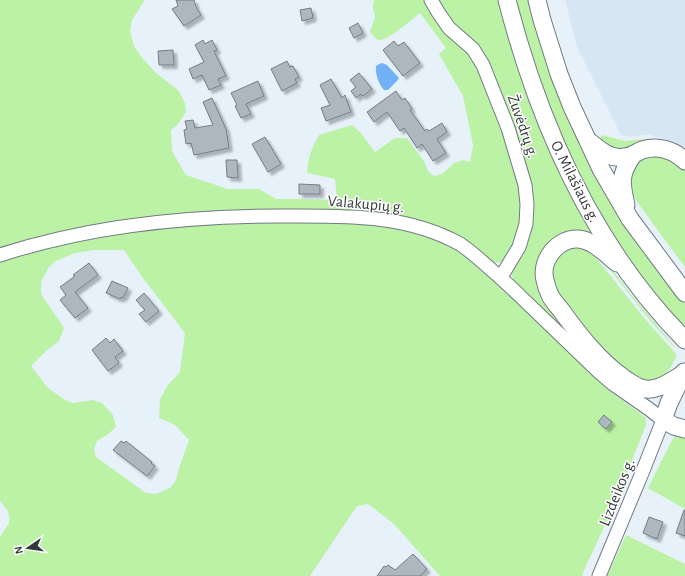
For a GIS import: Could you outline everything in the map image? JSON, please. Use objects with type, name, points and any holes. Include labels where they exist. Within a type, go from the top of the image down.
[{"type":"main road","name":"O. Milašiaus g.","points":[[507,0],[527,70],[538,101],[554,139],[580,192],[600,230],[626,270],[652,304],[685,340]]},
{"type":"main road","name":"O. Milašiaus g.","points":[[537,0],[559,74],[572,107],[601,169],[630,219],[685,292]]},
{"type":"main road","points":[[588,140],[605,154],[614,157],[621,158],[633,155],[641,150],[661,148],[671,152],[685,161]]},
{"type":"main road","points":[[630,219],[622,184],[624,172],[633,155]]},
{"type":"main road","points":[[626,270],[591,243],[579,239],[569,240],[560,244],[552,251],[543,270],[550,296],[572,326],[613,370],[641,388],[653,389],[662,386],[684,372]]},
{"type":"main road","points":[[684,372],[669,403],[663,420],[674,426],[685,429]]},
{"type":"street","name":"Žuvėdrų g.","points":[[431,0],[449,28],[472,49],[483,65],[508,128],[525,184],[527,204],[526,224],[519,247],[501,277]]},
{"type":"street","name":"Valakupių g.","points":[[0,255],[49,241],[107,229],[149,222],[226,216],[351,217],[391,220],[420,227],[461,244],[501,277],[577,352],[613,384],[663,420]]},
{"type":"street","points":[[577,352],[613,370]]},
{"type":"street","name":"Lizdeikos g.","points":[[599,576],[663,420]]},
{"type":"shaded area","points":[[565,0],[685,0],[685,149],[675,142],[650,135],[630,137],[621,135],[577,47]]},
{"type":"green space","points":[[0,0],[145,0],[132,20],[130,31],[134,46],[143,59],[155,72],[179,91],[185,103],[186,112],[178,124],[171,130],[172,151],[186,175],[228,189],[259,189],[276,199],[337,200],[335,179],[307,173],[309,158],[319,135],[352,125],[360,132],[375,152],[395,138],[407,138],[424,161],[428,171],[434,176],[442,174],[454,163],[463,160],[470,162],[473,145],[463,96],[439,54],[446,48],[420,13],[389,37],[380,40],[374,37],[370,32],[375,17],[373,8],[374,0],[500,0],[598,237],[591,235],[538,266],[582,347],[513,281],[512,274],[522,230],[508,258],[502,262],[494,263],[468,242],[491,275],[520,304],[608,390],[646,419],[646,425],[614,506],[582,576],[440,576],[394,524],[368,504],[357,506],[310,576],[0,576],[0,537],[9,523],[9,517],[8,511],[0,501]],"holes":[[[93,250],[124,250],[143,278],[185,333],[180,372],[168,385],[160,399],[159,418],[175,425],[189,440],[176,480],[170,488],[156,494],[146,493],[96,457],[94,449],[97,441],[116,427],[113,415],[102,403],[93,400],[73,403],[65,400],[48,388],[31,366],[59,341],[64,328],[41,294],[41,282],[49,267],[56,261],[75,253]]]},
{"type":"green space","points":[[512,0],[530,0],[623,222],[653,264],[685,304],[685,332],[626,256],[595,208],[550,114]]},
{"type":"green space","points":[[602,135],[625,141],[644,139],[657,141],[623,153],[604,143],[600,138]]},
{"type":"green space","points":[[665,155],[685,169],[685,267],[631,193],[628,172],[643,156]]},
{"type":"green space","points":[[580,245],[593,254],[645,319],[677,355],[667,373],[660,380],[654,382],[643,382],[618,365],[564,307],[551,283],[552,265],[560,252]]},
{"type":"green space","points":[[600,254],[675,348],[652,323],[600,257]]},
{"type":"green space","points":[[678,435],[685,437],[685,509],[648,488],[671,442],[675,436]]},
{"type":"green space","points":[[626,535],[685,564],[685,576],[607,576]]},
{"type":"water","points":[[382,63],[387,65],[399,78],[388,90],[384,90],[382,88],[377,76],[376,66]]},
{"type":"building","points":[[176,0],[194,0],[201,15],[184,26],[172,9],[178,6]]},
{"type":"building","points":[[311,8],[313,18],[302,21],[300,10]]},
{"type":"building","points":[[358,23],[363,33],[354,38],[349,28]]},
{"type":"building","points":[[203,40],[205,44],[212,40],[217,50],[214,51],[226,76],[218,79],[221,85],[209,90],[202,75],[193,79],[189,69],[204,62],[195,45]]},
{"type":"building","points":[[394,41],[398,46],[404,42],[420,63],[403,76],[383,50]]},
{"type":"building","points":[[173,50],[174,65],[159,65],[158,51]]},
{"type":"building","points":[[287,61],[290,67],[293,66],[299,77],[295,79],[297,83],[282,91],[271,69]]},
{"type":"building","points":[[359,73],[372,89],[363,96],[361,94],[356,98],[351,91],[356,87],[350,80]]},
{"type":"building","points":[[331,79],[342,98],[345,95],[351,112],[326,121],[321,108],[330,105],[320,85]]},
{"type":"building","points":[[258,81],[264,96],[246,104],[251,114],[241,118],[231,93]]},
{"type":"building","points":[[396,91],[402,100],[405,98],[412,109],[410,110],[425,131],[427,129],[429,131],[442,123],[447,132],[437,139],[446,153],[433,161],[422,144],[417,148],[404,128],[400,131],[387,112],[374,122],[367,112]]},
{"type":"building","points":[[212,98],[226,129],[229,148],[194,155],[191,143],[186,144],[184,130],[187,129],[185,121],[193,120],[195,128],[213,125],[203,102]]},
{"type":"building","points":[[265,137],[281,164],[268,172],[252,144]]},
{"type":"building","points":[[226,160],[237,160],[238,178],[227,177]]},
{"type":"building","points":[[299,184],[320,185],[320,194],[299,194]]},
{"type":"building","points":[[89,263],[98,275],[75,292],[88,308],[75,318],[60,300],[66,295],[60,287]]},
{"type":"building","points":[[112,281],[128,288],[123,298],[121,297],[120,299],[106,293]]},
{"type":"building","points":[[144,293],[159,311],[146,322],[139,314],[145,310],[136,300]]},
{"type":"building","points":[[106,338],[110,343],[114,339],[123,351],[115,357],[119,363],[108,371],[92,350]]},
{"type":"building","points":[[604,415],[612,422],[606,429],[598,422]]},
{"type":"building","points":[[121,441],[124,443],[126,441],[155,466],[147,476],[113,450]]},
{"type":"building","points":[[685,510],[685,536],[676,533]]},
{"type":"building","points":[[649,517],[663,522],[657,539],[643,533]]},
{"type":"building","points":[[413,554],[427,569],[420,576],[377,576],[384,566],[386,567],[388,565],[395,570]]}]
